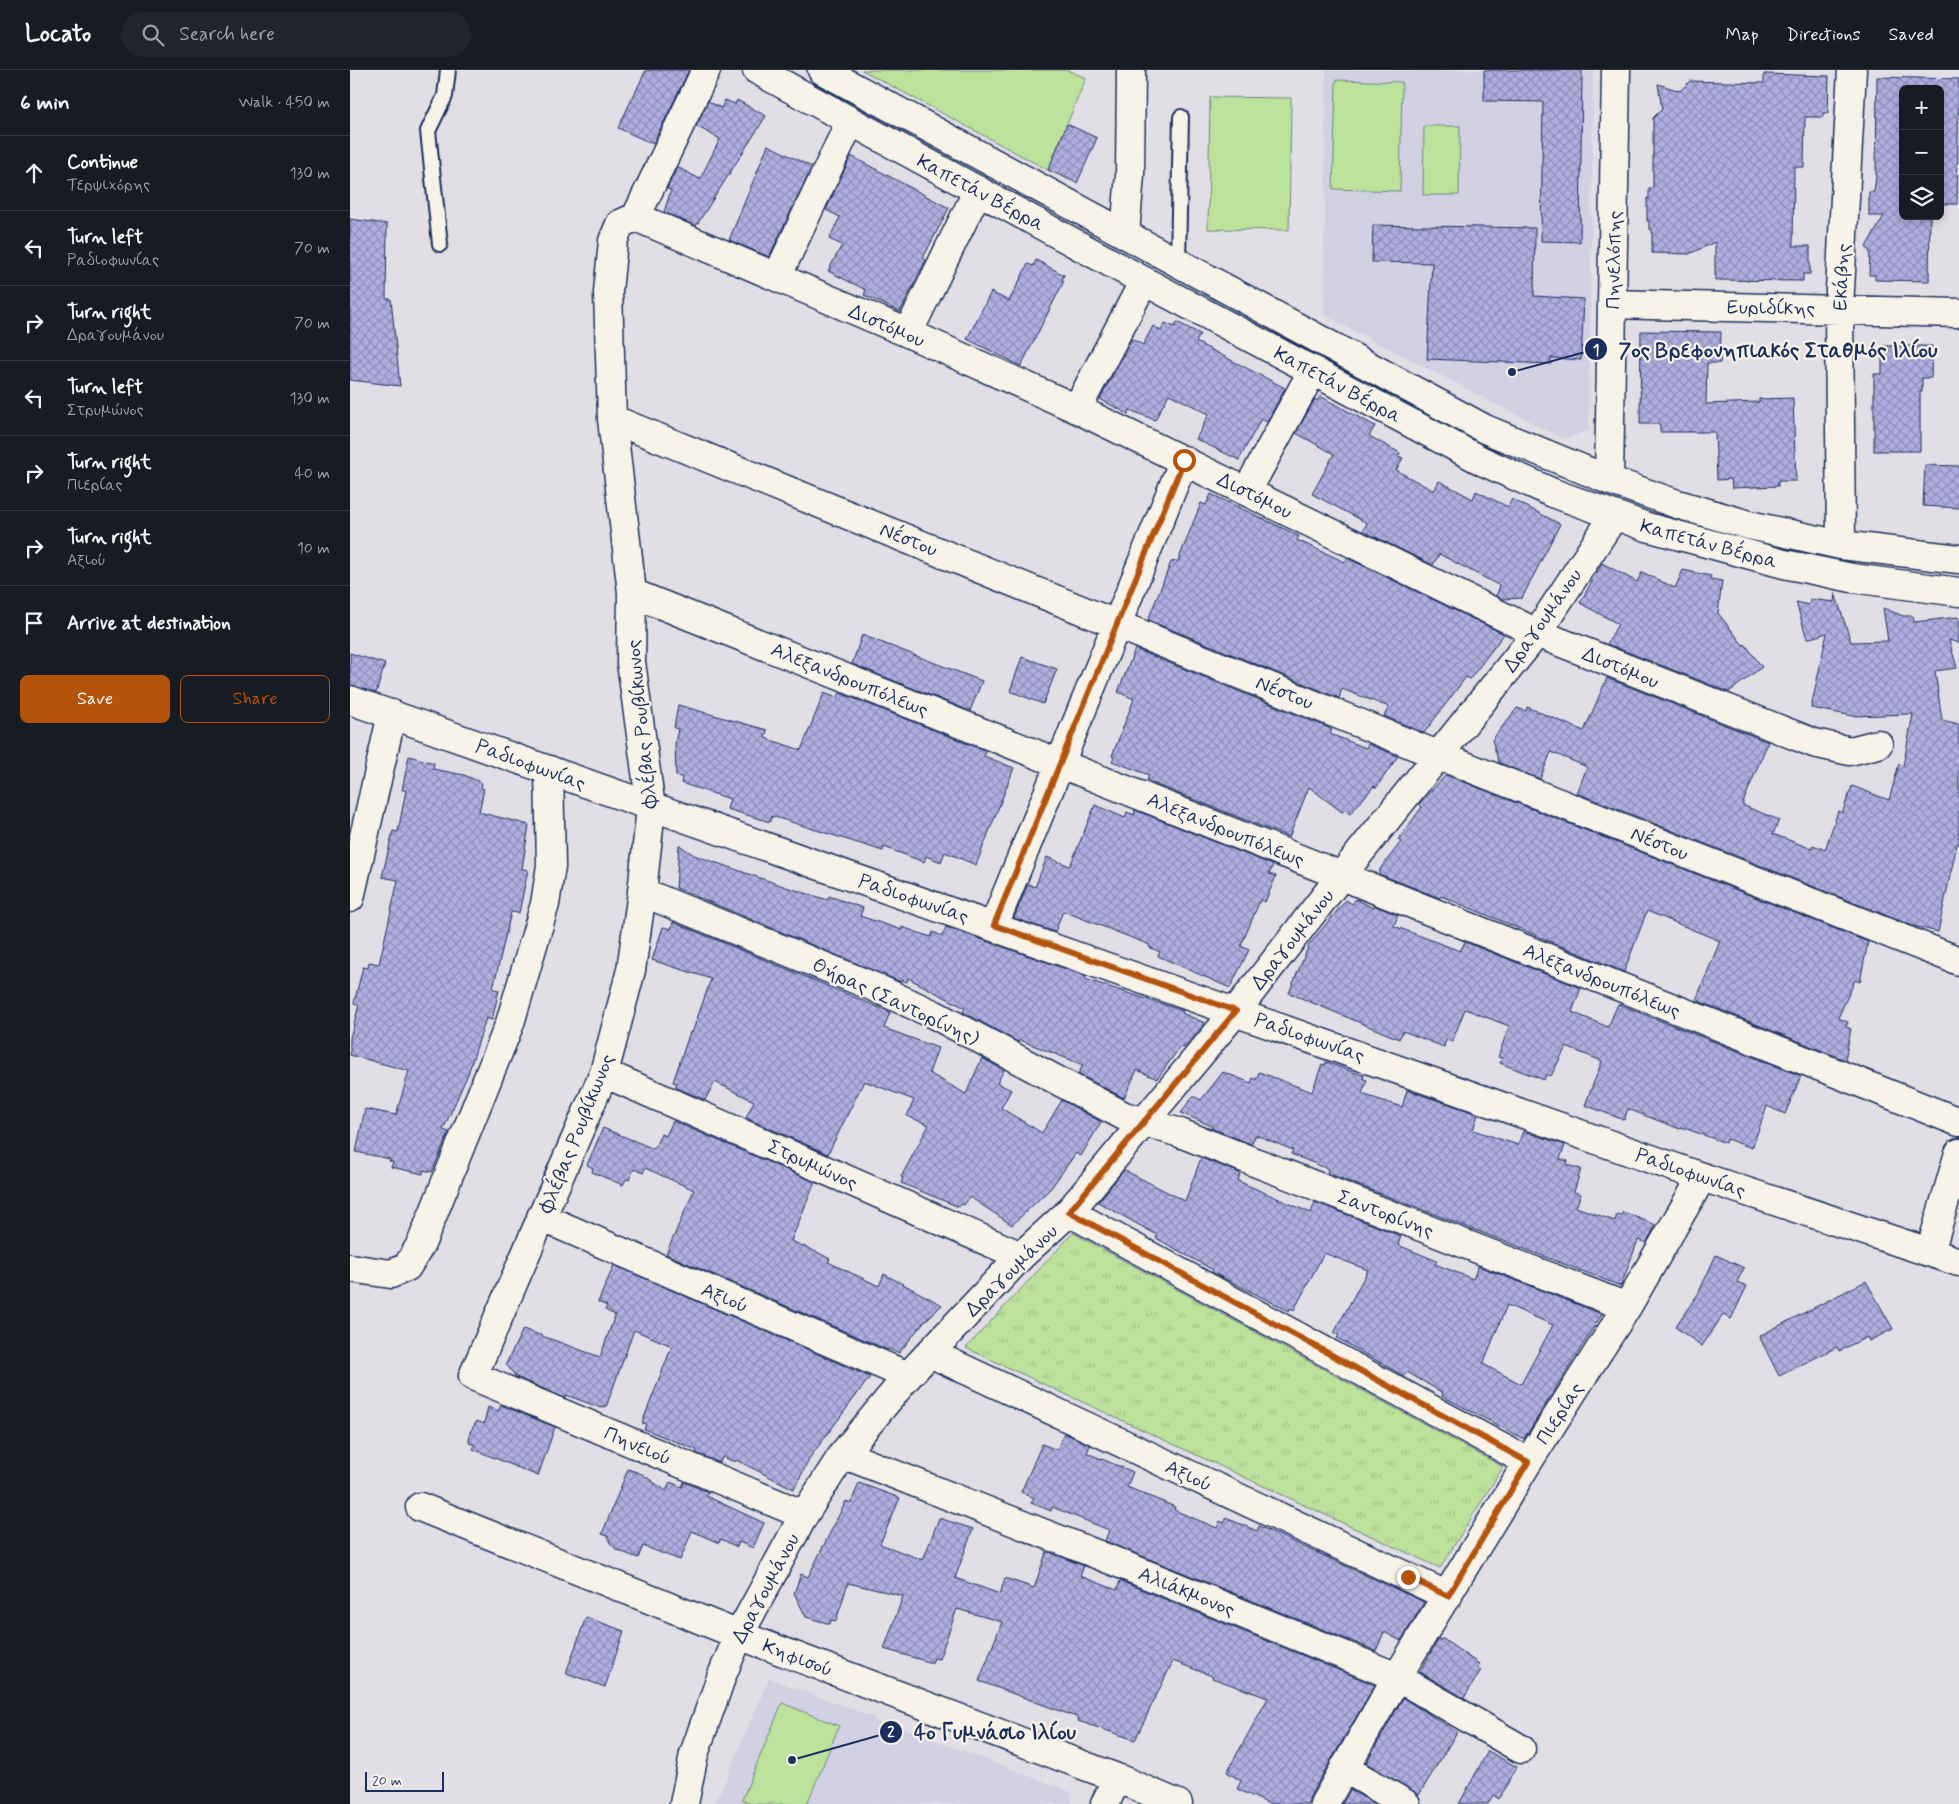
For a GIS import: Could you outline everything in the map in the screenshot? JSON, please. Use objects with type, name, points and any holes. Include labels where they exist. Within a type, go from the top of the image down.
[{"type":"street","name":"Φλέβας Ρουβίκωνος","points":[[473,1376],[604,1073],[631,970],[651,808],[631,662],[632,593],[612,419],[608,292],[613,241],[620,224],[636,217],[706,70]]},
{"type":"street","name":"Καπετάν Βέρρα","points":[[757,70],[1144,281],[1482,461],[1553,493],[1647,527],[1784,564],[1852,578],[1959,592]]},
{"type":"street","name":"Καπετάν Βέρρα","points":[[822,70],[1486,429],[1608,480],[1713,515],[1841,545],[1959,559]]},
{"type":"street","points":[[1124,233],[1130,175],[1131,70]]},
{"type":"street","name":"Πηνελόπης","points":[[1608,480],[1616,70]]},
{"type":"street","name":"Εκάβης","points":[[1841,545],[1839,308],[1852,70]]},
{"type":"street","points":[[777,277],[850,122]]},
{"type":"street","points":[[908,333],[978,190]]},
{"type":"street","name":"Διστόμου","points":[[636,217],[908,333],[1077,409],[1537,633],[1814,743],[1850,751],[1878,744]]},
{"type":"street","points":[[1077,409],[1144,281]]},
{"type":"street","name":"Ευριδίκης","points":[[1612,304],[1839,308],[1959,313]]},
{"type":"street","points":[[1247,491],[1313,370]]},
{"type":"street","name":"Νέστου","points":[[612,419],[1440,756],[1959,961]]},
{"type":"street","points":[[994,925],[1184,460]]},
{"type":"street","name":"Δραγουμάνου","points":[[684,1804],[694,1754],[722,1675],[739,1635],[804,1515],[843,1454],[908,1376],[1021,1256],[1069,1212],[1236,1011],[1341,876],[1440,756],[1537,633],[1614,516]]},
{"type":"street","name":"Αλεξανδρουπόλεως","points":[[632,593],[1959,1122]]},
{"type":"street","name":"Ραδιοφωνίας","points":[[350,700],[651,808],[994,925],[1702,1176],[1959,1262]]},
{"type":"street","points":[[350,898],[392,714]]},
{"type":"street","points":[[350,1268],[392,1274],[408,1268],[421,1244],[510,1023],[546,904],[551,866],[549,770]]},
{"type":"street","name":"Θήρας (Σαντορίνης)","points":[[642,892],[927,1011],[1124,1116],[1143,1123]]},
{"type":"street","name":"Στρυμώνος","points":[[604,1073],[1021,1256]]},
{"type":"street","name":"Σαντορίνης","points":[[1143,1123],[1180,1132],[1627,1307]]},
{"type":"street","points":[[1930,1252],[1959,1153]]},
{"type":"street","name":"Πιερίας","points":[[1324,1804],[1397,1677],[1528,1462],[1627,1307],[1702,1176]]},
{"type":"street","points":[[1069,1212],[1528,1462]]},
{"type":"street","name":"Αξιού","points":[[541,1217],[908,1376]]},
{"type":"street","name":"Αξιού","points":[[930,1353],[1448,1596]]},
{"type":"street","name":"Πηνειού","points":[[473,1376],[804,1515]]},
{"type":"street","name":"Αλιάκμονος","points":[[843,1454],[1102,1556],[1397,1677],[1521,1749]]},
{"type":"street","name":"Κηφισού","points":[[420,1507],[739,1635],[1117,1778],[1178,1804]]},
{"type":"street","points":[[1344,1768],[1406,1804]]},
{"type":"street","points":[[1105,1804],[1117,1778]]},
{"type":"lane","points":[[440,244],[428,131],[445,96],[448,70]]},
{"type":"lane","points":[[1178,261],[1181,117]]},
{"type":"shaded area","points":[[1326,70],[1593,70],[1589,430],[1564,439],[1324,315]]},
{"type":"shaded area","points":[[769,1678],[870,1716],[879,1723],[883,1735],[905,1729],[1066,1790],[1072,1794],[1072,1804],[715,1804]]},
{"type":"green space","points":[[862,70],[1067,70],[1086,78],[1048,170]]},
{"type":"green space","points":[[1336,80],[1402,82],[1400,191],[1333,189]]},
{"type":"green space","points":[[1210,97],[1291,98],[1289,230],[1208,229]]},
{"type":"green space","points":[[1424,126],[1460,126],[1459,195],[1423,195]]},
{"type":"green space","points":[[1073,1233],[1503,1467],[1440,1568],[966,1348]]},
{"type":"green space","points":[[782,1703],[839,1726],[807,1804],[752,1804],[742,1800]]},
{"type":"building","points":[[646,70],[689,70],[653,144],[618,128]]},
{"type":"building","points":[[1484,70],[1582,70],[1580,242],[1541,241],[1543,102],[1484,101]]},
{"type":"building","points":[[1764,74],[1829,76],[1828,113],[1823,113],[1823,117],[1805,117],[1804,167],[1794,167],[1793,246],[1810,246],[1810,274],[1803,274],[1803,281],[1715,280],[1715,242],[1689,254],[1652,253],[1652,229],[1649,229],[1649,221],[1647,221],[1647,198],[1649,199],[1649,189],[1653,189],[1653,118],[1662,109],[1658,84],[1680,91],[1690,81],[1764,83]]},
{"type":"building","points":[[1877,77],[1959,79],[1957,204],[1944,204],[1944,85],[1899,85],[1899,220],[1930,220],[1929,281],[1875,280],[1875,275],[1869,275],[1870,252],[1866,247],[1884,216],[1869,216],[1869,192],[1874,192],[1876,177]]},
{"type":"building","points":[[725,100],[735,104],[737,100],[766,116],[696,226],[664,212],[671,190],[667,189],[677,167],[700,179],[720,139],[696,126],[708,101],[721,108]]},
{"type":"building","points":[[1067,124],[1097,138],[1077,183],[1048,170]]},
{"type":"building","points":[[768,145],[812,167],[769,257],[729,240]]},
{"type":"building","points":[[851,156],[949,208],[923,258],[926,260],[900,312],[864,295],[866,290],[828,271],[842,245],[829,239],[840,217],[826,210]]},
{"type":"building","points":[[350,219],[387,224],[386,299],[391,299],[400,386],[350,380]]},
{"type":"building","points":[[1373,225],[1535,228],[1534,296],[1584,299],[1581,360],[1551,358],[1551,364],[1427,359],[1432,263],[1372,262]]},
{"type":"building","points":[[1036,260],[1064,275],[1062,280],[1064,281],[1021,366],[967,339],[991,292],[1009,301],[1028,264],[1033,266]]},
{"type":"building","points":[[1177,322],[1200,334],[1196,342],[1285,388],[1267,422],[1261,419],[1239,460],[1196,439],[1209,414],[1169,394],[1155,420],[1130,410],[1128,414],[1100,399],[1132,339],[1143,345],[1153,326],[1161,331],[1165,323],[1175,327]]},
{"type":"building","points":[[1641,331],[1721,332],[1720,363],[1707,363],[1706,404],[1759,402],[1759,399],[1793,398],[1796,481],[1778,481],[1778,486],[1732,488],[1731,479],[1717,480],[1715,432],[1660,432],[1660,424],[1640,424]]},
{"type":"building","points":[[1882,346],[1932,346],[1931,378],[1922,378],[1922,392],[1920,392],[1920,451],[1874,451],[1874,374],[1882,374]]},
{"type":"building","points":[[1320,396],[1375,426],[1369,436],[1400,453],[1398,456],[1403,458],[1396,470],[1434,491],[1439,481],[1473,499],[1476,491],[1508,507],[1512,499],[1560,524],[1522,598],[1502,599],[1496,596],[1500,586],[1439,554],[1433,565],[1363,531],[1367,523],[1312,494],[1334,454],[1296,433],[1315,399],[1317,401]]},
{"type":"building","points":[[1925,465],[1959,466],[1959,508],[1923,506]]},
{"type":"building","points":[[1211,494],[1299,536],[1297,540],[1345,562],[1347,558],[1504,634],[1470,679],[1466,677],[1424,733],[1384,716],[1389,707],[1342,689],[1339,698],[1148,620],[1171,562],[1178,561],[1201,503],[1206,505]]},
{"type":"building","points":[[1602,563],[1637,582],[1642,572],[1675,588],[1683,570],[1711,576],[1710,579],[1722,581],[1718,613],[1762,667],[1729,692],[1607,644],[1618,624],[1580,603]]},
{"type":"building","points":[[1835,593],[1851,642],[1888,641],[1883,608],[1903,616],[1913,616],[1914,622],[1959,617],[1959,643],[1949,640],[1957,668],[1935,671],[1942,720],[1959,724],[1959,844],[1957,844],[1938,932],[1913,926],[1577,793],[1587,767],[1551,752],[1540,779],[1499,763],[1492,740],[1517,708],[1526,711],[1527,707],[1584,731],[1607,678],[1768,742],[1742,805],[1779,820],[1773,834],[1812,849],[1813,845],[1825,850],[1838,811],[1842,813],[1852,786],[1889,800],[1899,764],[1903,766],[1913,714],[1853,716],[1811,708],[1827,633],[1807,639],[1796,602],[1809,605],[1810,599],[1834,602]]},
{"type":"building","points":[[862,635],[982,681],[970,711],[852,664]]},
{"type":"building","points":[[1135,649],[1329,728],[1332,730],[1330,734],[1366,748],[1368,744],[1398,756],[1376,788],[1374,786],[1350,814],[1345,810],[1342,812],[1309,787],[1289,837],[1147,781],[1149,775],[1112,761],[1114,757],[1112,756],[1134,699],[1118,692]]},
{"type":"building","points":[[350,653],[385,664],[376,693],[350,685]]},
{"type":"building","points":[[1022,657],[1057,669],[1043,704],[1010,691]]},
{"type":"building","points":[[824,693],[837,698],[840,693],[959,740],[986,752],[984,756],[1014,768],[976,865],[945,852],[941,862],[926,856],[924,862],[884,847],[883,851],[772,816],[770,822],[727,809],[730,799],[681,783],[682,777],[676,776],[675,743],[678,729],[674,728],[678,705],[767,730],[765,738],[801,750]]},
{"type":"building","points":[[409,756],[434,763],[433,769],[464,775],[482,783],[481,788],[484,789],[479,812],[529,825],[522,869],[528,870],[519,913],[511,912],[493,989],[499,990],[492,1020],[486,1018],[468,1074],[443,1130],[449,1132],[432,1172],[423,1170],[423,1174],[391,1167],[393,1162],[389,1161],[390,1159],[356,1152],[365,1109],[396,1115],[409,1071],[350,1055],[350,1038],[359,1005],[354,1003],[363,967],[368,968],[369,962],[379,964],[398,880],[382,877],[393,831],[398,832],[406,790],[402,790]]},
{"type":"building","points":[[1446,775],[1868,942],[1860,982],[1855,980],[1838,1018],[1848,1022],[1846,1027],[1851,1029],[1845,1060],[1696,1000],[1720,941],[1647,911],[1624,972],[1441,896],[1440,898],[1379,874],[1380,869],[1401,842],[1398,840],[1422,807],[1419,804]]},
{"type":"building","points":[[1095,805],[1125,818],[1127,812],[1134,815],[1135,810],[1273,865],[1269,874],[1276,876],[1265,902],[1260,900],[1241,946],[1249,950],[1230,988],[1158,956],[1160,952],[1149,947],[1150,945],[1063,911],[1055,932],[1014,918],[1028,884],[1035,887],[1047,857],[1070,866]]},
{"type":"building","points":[[679,845],[694,855],[786,887],[828,900],[829,896],[863,908],[860,916],[902,930],[902,927],[931,937],[933,932],[942,936],[946,927],[1086,976],[1085,979],[1183,1011],[1182,1013],[1205,1023],[1184,1048],[1180,1047],[1157,1079],[1137,1070],[1124,1098],[1078,1074],[1083,1065],[1020,1040],[1018,1042],[963,1012],[965,1008],[908,978],[907,982],[902,980],[901,982],[676,888]]},
{"type":"building","points":[[1356,899],[1373,908],[1373,905],[1398,915],[1394,926],[1460,951],[1465,942],[1581,988],[1572,1012],[1608,1027],[1618,1004],[1801,1076],[1785,1114],[1767,1106],[1752,1148],[1727,1139],[1726,1143],[1681,1127],[1680,1129],[1628,1109],[1624,1120],[1585,1105],[1602,1061],[1566,1047],[1551,1076],[1546,1075],[1544,1080],[1500,1063],[1502,1058],[1498,1057],[1509,1026],[1465,1009],[1452,1042],[1446,1040],[1444,1047],[1403,1031],[1399,1039],[1289,993],[1309,945],[1346,900],[1352,904]]},
{"type":"building","points":[[673,922],[890,1012],[884,1028],[938,1048],[929,1073],[966,1094],[982,1058],[1004,1070],[997,1083],[1011,1090],[1001,1108],[1042,1133],[1062,1100],[1101,1122],[1081,1156],[1076,1153],[1051,1188],[1012,1225],[970,1197],[964,1205],[961,1204],[959,1207],[901,1183],[903,1178],[901,1177],[929,1125],[907,1116],[914,1100],[864,1081],[828,1154],[746,1118],[754,1101],[715,1082],[705,1100],[675,1087],[677,1083],[673,1082],[711,979],[652,960],[663,927],[671,929]]},
{"type":"building","points":[[1326,1062],[1364,1076],[1363,1079],[1367,1080],[1362,1094],[1402,1107],[1407,1090],[1478,1114],[1473,1130],[1518,1145],[1523,1131],[1565,1145],[1560,1159],[1568,1161],[1567,1165],[1581,1169],[1574,1192],[1581,1194],[1576,1207],[1615,1221],[1617,1214],[1621,1215],[1623,1212],[1656,1225],[1646,1243],[1638,1240],[1621,1286],[1327,1173],[1328,1169],[1291,1154],[1293,1150],[1256,1135],[1251,1144],[1211,1128],[1212,1126],[1181,1113],[1193,1096],[1201,1100],[1223,1072],[1251,1083],[1253,1078],[1256,1080],[1259,1072],[1312,1092],[1322,1064],[1325,1065]]},
{"type":"building","points":[[673,1121],[815,1182],[791,1241],[819,1253],[830,1259],[828,1262],[879,1286],[884,1274],[942,1305],[923,1323],[899,1353],[888,1350],[666,1254],[694,1190],[645,1168],[643,1173],[634,1169],[629,1180],[626,1179],[623,1185],[592,1172],[593,1168],[587,1165],[603,1128],[654,1149],[661,1134],[666,1136]]},
{"type":"building","points":[[1201,1158],[1240,1173],[1238,1181],[1311,1213],[1315,1202],[1401,1236],[1398,1245],[1437,1261],[1435,1264],[1473,1279],[1478,1266],[1602,1314],[1524,1439],[1442,1396],[1443,1393],[1407,1372],[1404,1376],[1337,1338],[1339,1335],[1334,1333],[1368,1270],[1324,1253],[1294,1310],[1290,1308],[1289,1311],[1212,1272],[1213,1270],[1156,1238],[1157,1235],[1098,1202],[1124,1170],[1185,1201]],"holes":[[[1507,1305],[1553,1325],[1521,1384],[1483,1364]]]},
{"type":"building","points":[[1716,1255],[1744,1268],[1737,1282],[1747,1286],[1731,1319],[1723,1315],[1702,1346],[1675,1327],[1698,1294]]},
{"type":"building","points":[[614,1265],[870,1377],[811,1456],[794,1489],[736,1460],[735,1462],[722,1457],[720,1463],[696,1453],[697,1450],[644,1429],[646,1424],[642,1423],[672,1346],[634,1330],[606,1407],[601,1406],[601,1408],[566,1395],[565,1398],[516,1377],[506,1364],[523,1329],[600,1357],[615,1315],[605,1310],[607,1306],[598,1302]]},
{"type":"building","points":[[1866,1281],[1893,1329],[1869,1341],[1867,1337],[1839,1351],[1837,1347],[1779,1376],[1759,1336]]},
{"type":"building","points":[[501,1405],[555,1427],[538,1476],[473,1449],[475,1445],[469,1443],[470,1432],[477,1421],[484,1424],[488,1407],[498,1411]]},
{"type":"building","points":[[1064,1433],[1090,1445],[1087,1453],[1133,1472],[1127,1487],[1175,1507],[1174,1510],[1217,1528],[1220,1521],[1224,1523],[1226,1518],[1257,1531],[1259,1526],[1424,1602],[1401,1641],[1384,1632],[1376,1651],[1105,1541],[1109,1530],[1052,1507],[1051,1511],[1031,1503],[1034,1498],[1021,1492],[1042,1444],[1057,1450]]},
{"type":"building","points":[[628,1469],[642,1474],[666,1491],[670,1482],[682,1487],[684,1482],[708,1492],[706,1496],[764,1523],[753,1548],[739,1542],[737,1547],[721,1539],[719,1543],[692,1531],[680,1560],[643,1546],[638,1558],[617,1550],[610,1543],[608,1536],[602,1534]]},
{"type":"building","points":[[859,1483],[900,1498],[880,1544],[923,1560],[939,1518],[973,1529],[955,1578],[1000,1594],[1005,1578],[1034,1588],[1046,1553],[1050,1552],[1084,1566],[1080,1576],[1117,1590],[1120,1581],[1375,1685],[1310,1796],[1308,1804],[1269,1804],[1237,1789],[1241,1781],[1227,1772],[1268,1698],[1212,1678],[1212,1676],[1173,1661],[1135,1740],[1078,1721],[1079,1718],[979,1681],[1002,1622],[957,1609],[939,1659],[934,1658],[932,1663],[884,1649],[903,1596],[848,1583],[836,1621],[831,1620],[830,1624],[806,1617],[794,1593],[801,1574],[808,1577],[846,1501],[851,1503]]},
{"type":"building","points":[[586,1617],[624,1631],[605,1687],[566,1673]]},
{"type":"building","points":[[1443,1639],[1479,1664],[1477,1666],[1481,1670],[1464,1698],[1420,1672],[1438,1640]]},
{"type":"building","points":[[1403,1698],[1457,1732],[1419,1795],[1366,1763]]},
{"type":"building","points":[[1488,1751],[1517,1767],[1499,1799],[1493,1795],[1488,1804],[1459,1804]]},
{"type":"building","points":[[1350,1790],[1375,1804],[1342,1804]]},
{"type":"place","name":"7ος Βρεφονηπιακός Σταθμός Ιλίου","points":[[1512,372]]},
{"type":"place","name":"4ο Γυμνάσιο Ιλίου","points":[[792,1760]]},
{"type":"route","points":[[1184,460],[994,925],[1236,1011],[1069,1212],[1528,1462],[1448,1596],[1408,1577]]}]
